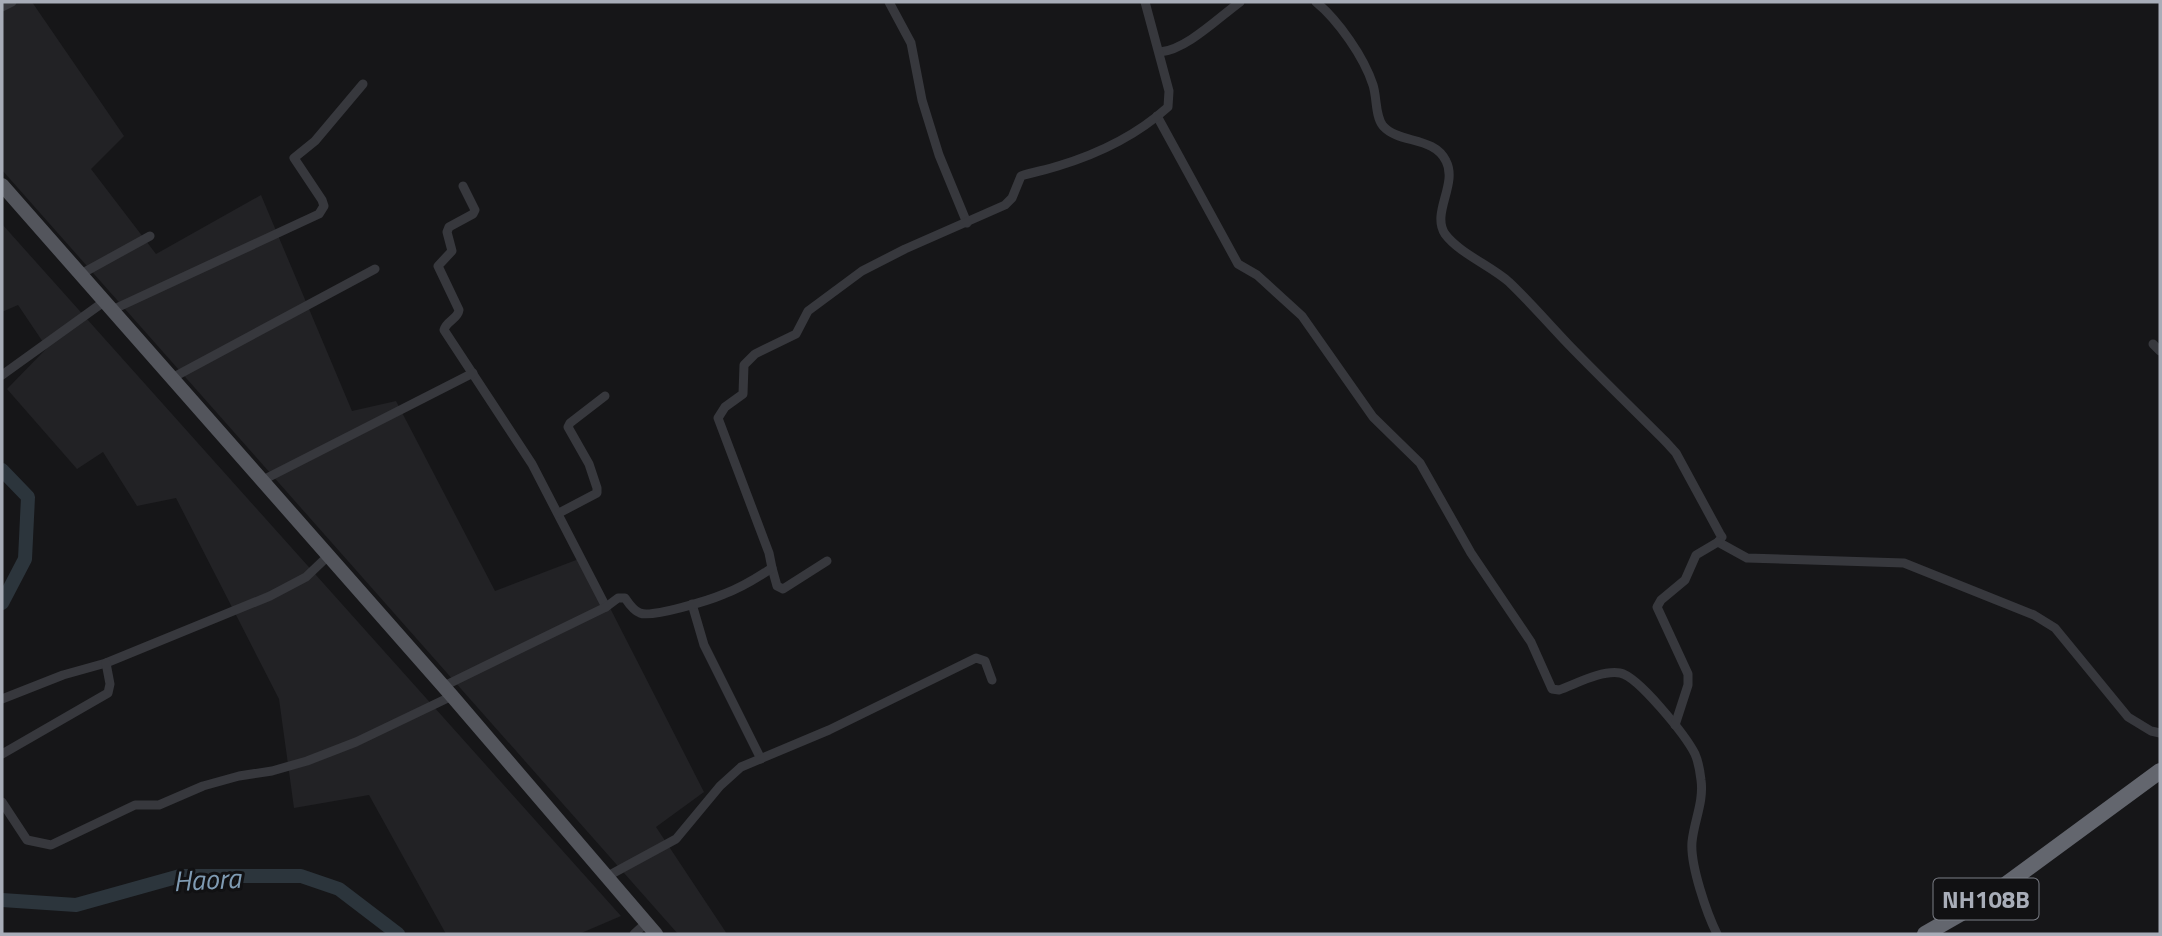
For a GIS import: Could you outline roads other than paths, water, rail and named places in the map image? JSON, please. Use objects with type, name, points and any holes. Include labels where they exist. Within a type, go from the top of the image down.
[{"type":"highway","name":"NH108B","points":[[1925,934],[1973,908],[2160,771]]},
{"type":"main road","points":[[2,185],[656,934]]},
{"type":"street","points":[[2,7],[12,2]]},
{"type":"street","points":[[889,2],[911,43],[922,100],[939,155],[967,223]]},
{"type":"street","points":[[827,561],[783,589],[777,586],[769,553],[718,418],[725,407],[743,394],[744,365],[755,354],[796,334],[808,312],[862,271],[1005,205],[1012,198],[1021,176],[1061,166],[1102,149],[1133,134],[1168,107],[1170,92],[1145,2]]},
{"type":"street","points":[[1160,52],[1191,41],[1240,2]]},
{"type":"street","points":[[1316,2],[1339,26],[1365,68],[1373,84],[1380,121],[1384,127],[1392,133],[1428,145],[1439,152],[1447,162],[1450,176],[1440,222],[1444,232],[1452,241],[1507,281],[1666,442],[1676,453],[1720,534],[1718,542],[1694,558],[1685,580],[1661,600],[1657,607],[1688,674],[1688,685],[1675,725]]},
{"type":"street","points":[[2,375],[109,306],[319,214],[324,206],[322,200],[294,158],[315,141],[363,84]]},
{"type":"street","points":[[1157,116],[1238,264],[1257,275],[1302,316],[1373,417],[1426,472],[1471,553],[1531,642],[1552,689],[1559,690],[1606,673],[1621,673],[1629,676],[1675,725],[1696,756],[1701,780],[1702,799],[1692,842],[1695,870],[1709,918],[1717,934]]},
{"type":"street","points":[[463,186],[474,212],[449,227],[447,232],[452,251],[438,266],[459,310],[444,331],[532,464],[606,607]]},
{"type":"street","points":[[81,274],[150,236]]},
{"type":"street","points":[[172,377],[375,270]]},
{"type":"street","points":[[261,481],[473,373]]},
{"type":"street","points":[[559,513],[597,493],[589,464],[568,427],[605,396]]},
{"type":"street","points":[[1718,542],[1747,558],[1904,563],[2034,615],[2055,628],[2128,717],[2151,731],[2160,733]]},
{"type":"street","points":[[2,699],[63,675],[106,663],[270,596],[306,577],[327,557]]},
{"type":"street","points":[[2,802],[27,839],[51,845],[135,805],[159,805],[203,786],[307,761],[356,742],[606,607],[614,600],[625,598],[643,615],[723,595],[772,568]]},
{"type":"street","points":[[692,604],[704,645],[761,759]]},
{"type":"street","points":[[606,877],[676,839],[720,786],[741,767],[829,730],[976,658],[985,661],[992,680]]},
{"type":"street","points":[[2,754],[108,693],[110,684],[106,663]]},
{"type":"street","points":[[634,934],[646,923]]},
{"type":"waterway","name":"Haora","points":[[2,470],[28,497],[25,559],[2,603]]},
{"type":"waterway","name":"Haora","points":[[2,900],[76,905],[180,876],[301,876],[339,889],[398,934]]}]
